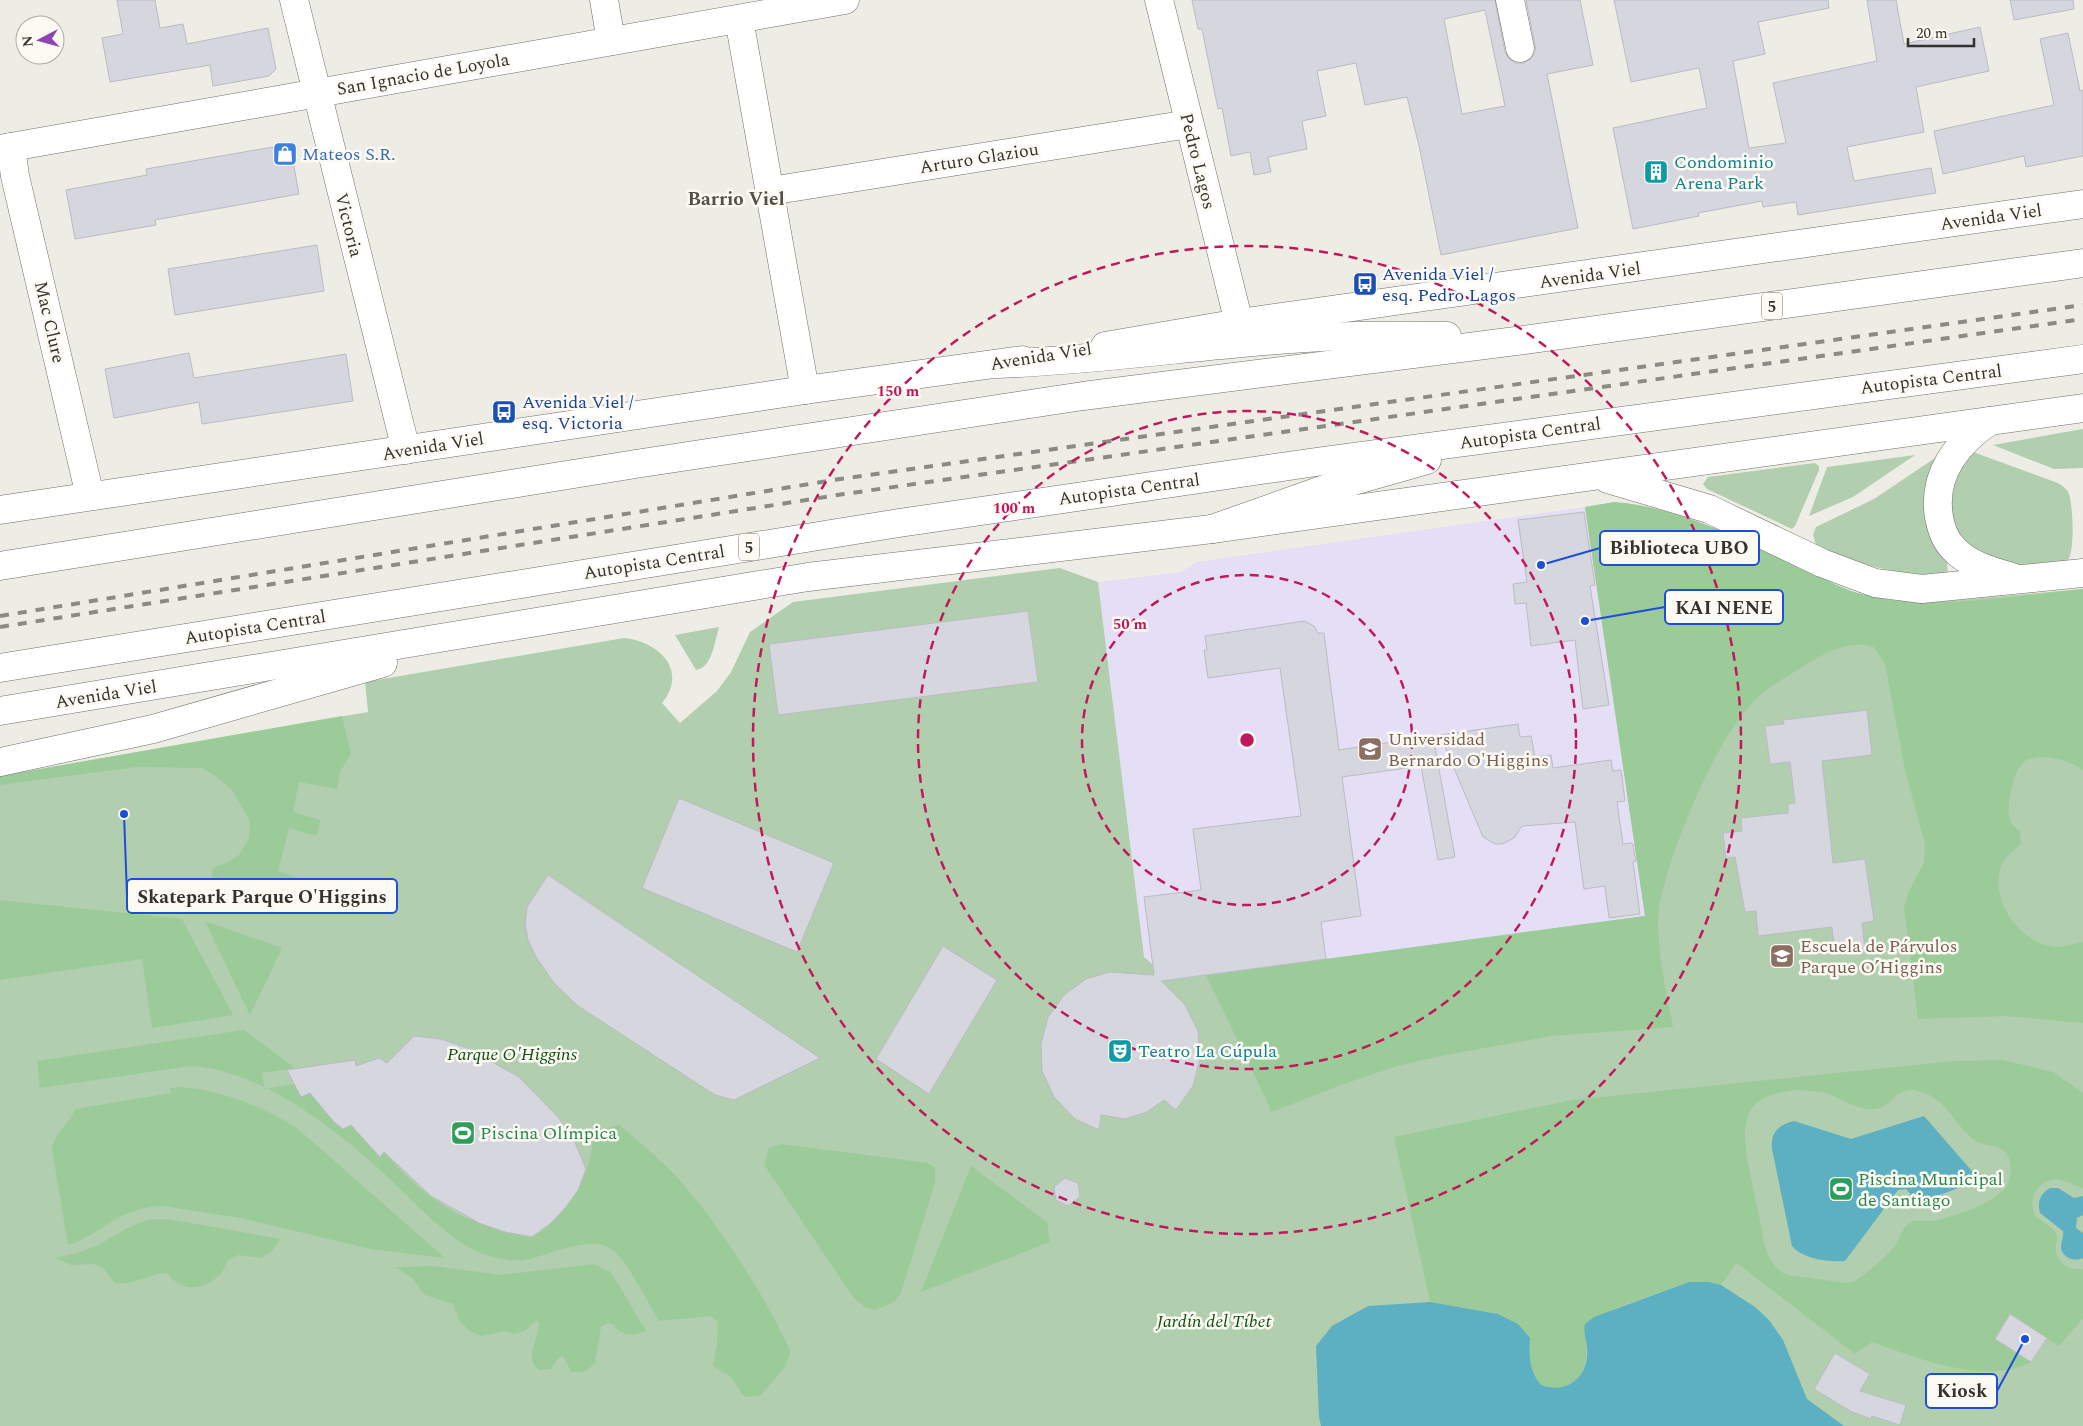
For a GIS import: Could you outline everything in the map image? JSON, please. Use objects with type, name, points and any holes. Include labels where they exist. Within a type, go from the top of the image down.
[{"type":"main road","name":"Victoria","points":[[294,0],[406,450]]},
{"type":"main road","points":[[604,0],[612,41]]},
{"type":"main road","name":"San Ignacio de Loyola","points":[[6,148],[845,0]]},
{"type":"main road","name":"Pedro Lagos","points":[[1158,0],[1239,322]]},
{"type":"main road","points":[[1510,0],[1520,48]]},
{"type":"main road","points":[[739,19],[805,390]]},
{"type":"main road","name":"Arturo Glaziou","points":[[770,191],[1189,124]]},
{"type":"main road","name":"Mac Clure","points":[[6,148],[16,176],[90,496]]},
{"type":"main road","name":"Avenida Viel","points":[[0,510],[805,390],[999,364],[1239,322],[2083,204]]},
{"type":"main road","name":"5","points":[[0,566],[642,463],[1084,396],[1524,340],[2083,263]]},
{"type":"main road","points":[[999,364],[1082,360],[1291,339],[1347,336],[1459,336],[1524,340]]},
{"type":"main road","name":"Autopista Central","points":[[0,668],[899,523],[1500,437],[2083,359]]},
{"type":"main road","name":"Avenida Viel","points":[[0,711],[808,577],[1212,529],[2083,408]]},
{"type":"main road","points":[[1990,421],[1959,448],[1945,469],[1938,494],[1940,521],[1948,542],[1965,558],[1979,566],[2020,580]]},
{"type":"main road","points":[[1212,529],[1325,490],[1500,437]]},
{"type":"main road","points":[[1597,476],[1709,508],[1822,563],[1875,583],[1922,589],[2083,574]]},
{"type":"main road","points":[[0,762],[152,729],[353,673],[458,636]]},
{"type":"shaded area","name":"Universidad Bernardo O'Higgins","points":[[1585,507],[1645,917],[1171,980],[1153,966],[1144,957],[1098,582],[1181,572],[1196,562]]},
{"type":"green space","points":[[2083,429],[2083,468],[2054,469],[1993,445]]},
{"type":"green space","points":[[1973,452],[2058,483],[2066,489],[2069,494],[2073,528],[2072,547],[2068,560],[2062,563],[2017,565],[1973,554],[1952,529],[1951,480]]},
{"type":"green space","points":[[1941,454],[1948,575],[1907,573],[1880,568],[1834,554],[1816,545],[1813,535],[1816,527],[1874,499]]},
{"type":"green space","points":[[1915,455],[1853,497],[1809,516],[1827,467]]},
{"type":"green space","points":[[1815,463],[1819,466],[1819,470],[1792,529],[1707,489],[1703,484],[1708,477]]},
{"type":"green space","name":"Parque O'Higgins","points":[[1615,502],[1630,504],[1853,592],[1901,603],[1947,601],[2083,589],[2083,1426],[0,1426],[0,776],[368,712],[365,682],[624,638],[637,640],[648,645],[666,659],[671,669],[672,679],[670,691],[662,703],[680,723],[717,691],[731,672],[750,632],[793,602],[1060,568],[1098,582],[1144,957],[1171,980],[1645,916],[1585,507]]},
{"type":"green space","points":[[1615,502],[1640,505],[1688,518],[1735,536],[1848,590],[1881,598],[1938,602],[1968,601],[2083,589],[2083,770],[2062,760],[2046,757],[2031,759],[2020,766],[2014,780],[2009,814],[2011,822],[2020,831],[2021,844],[2010,854],[2001,867],[1999,892],[2009,916],[2026,935],[2037,942],[2053,947],[2062,947],[2083,942],[2083,1023],[2005,1016],[1918,1019],[1904,907],[1909,891],[1924,863],[1925,844],[1905,770],[1885,664],[1874,647],[1856,645],[1839,648],[1823,655],[1778,682],[1757,698],[1737,722],[1709,770],[1673,855],[1665,881],[1658,917],[1659,948],[1673,1027],[1551,1036],[1446,1055],[1397,1066],[1338,1086],[1272,1112],[1206,975],[1645,916],[1585,507]]},
{"type":"green space","points":[[719,627],[709,659],[706,664],[696,670],[675,635]]},
{"type":"green space","points":[[342,716],[351,754],[340,772],[337,789],[299,782],[293,812],[321,820],[316,836],[289,828],[278,871],[307,881],[299,905],[211,883],[213,868],[228,862],[240,854],[249,838],[250,821],[232,790],[217,777],[202,768],[136,767],[0,785],[0,776]]},
{"type":"green space","points":[[0,900],[182,919],[233,1015],[152,1028],[142,959],[0,980]]},
{"type":"green space","points":[[205,921],[282,948],[250,1015]]},
{"type":"green space","points":[[244,1030],[295,1068],[262,1073],[264,1087],[242,1077],[217,1070],[191,1066],[40,1088],[37,1061]]},
{"type":"green space","points":[[2003,1060],[2053,1072],[2083,1093],[2083,1188],[2061,1180],[2047,1181],[2041,1185],[2034,1196],[2033,1209],[2035,1216],[2055,1231],[2057,1239],[2056,1252],[2060,1261],[2068,1267],[2083,1269],[2083,1318],[2059,1346],[2010,1315],[1995,1339],[2031,1362],[2013,1369],[1993,1371],[1972,1370],[1930,1362],[1872,1342],[1855,1354],[1737,1263],[1721,1285],[1709,1282],[1689,1282],[1616,1308],[1584,1332],[1586,1356],[1580,1375],[1574,1382],[1565,1387],[1554,1388],[1541,1385],[1534,1374],[1530,1357],[1530,1338],[1498,1314],[1430,1302],[1394,1137],[1572,1100],[1955,1061]],"holes":[[[1799,1090],[1822,1092],[1856,1106],[1869,1109],[1882,1107],[1906,1090],[1922,1092],[1931,1096],[1939,1101],[1977,1142],[2002,1149],[2005,1152],[2010,1164],[2008,1183],[1992,1199],[1971,1209],[1931,1221],[1909,1223],[1895,1246],[1876,1265],[1855,1281],[1847,1283],[1787,1275],[1773,1264],[1765,1247],[1745,1144],[1745,1129],[1753,1106],[1764,1098],[1778,1093]]]},
{"type":"green space","points":[[294,1084],[301,1097],[311,1092],[325,1112],[343,1129],[351,1125],[379,1157],[385,1151],[414,1183],[439,1203],[452,1211],[484,1223],[550,1224],[567,1205],[580,1184],[589,1162],[593,1137],[600,1130],[619,1125],[676,1176],[708,1215],[740,1260],[781,1330],[791,1352],[784,1368],[760,1396],[745,1397],[730,1376],[716,1369],[713,1365],[717,1345],[718,1322],[711,1316],[659,1321],[632,1275],[614,1251],[605,1246],[594,1244],[582,1245],[523,1260],[501,1259],[478,1252],[441,1228],[358,1150],[315,1117],[267,1088]]},
{"type":"green space","points":[[180,1087],[226,1095],[241,1100],[297,1128],[445,1258],[371,1249],[240,1218],[163,1206],[148,1207],[124,1215],[93,1234],[68,1245],[52,1149],[56,1137],[75,1109],[171,1093],[170,1088]]},
{"type":"green space","points":[[781,1144],[928,1163],[935,1168],[935,1183],[901,1293],[894,1302],[875,1310],[865,1307],[853,1297],[765,1166],[768,1148]]},
{"type":"green space","points":[[971,1166],[1047,1222],[1050,1242],[921,1292]]},
{"type":"green space","points":[[155,1219],[168,1219],[281,1239],[272,1251],[261,1258],[238,1255],[228,1260],[218,1277],[201,1286],[192,1287],[183,1286],[168,1273],[154,1275],[129,1283],[115,1283],[104,1269],[94,1264],[71,1265],[55,1258],[91,1248],[131,1226]]},
{"type":"green space","points":[[594,1264],[611,1272],[646,1331],[628,1334],[621,1332],[614,1325],[608,1323],[601,1327],[595,1363],[587,1370],[578,1373],[571,1371],[563,1356],[558,1358],[551,1369],[539,1370],[534,1365],[532,1354],[539,1323],[536,1321],[523,1332],[514,1334],[505,1331],[481,1336],[471,1332],[460,1322],[453,1304],[425,1295],[412,1278],[396,1267],[433,1266],[502,1275]]},
{"type":"water","name":"Piscina Municipal de Santiago","points":[[1924,1116],[1974,1174],[1972,1183],[1918,1203],[1906,1189],[1898,1190],[1845,1261],[1816,1259],[1803,1254],[1792,1246],[1772,1149],[1772,1138],[1780,1127],[1794,1121],[1851,1139]]},
{"type":"water","points":[[2050,1188],[2058,1188],[2074,1198],[2083,1196],[2083,1215],[2077,1218],[2076,1228],[2083,1233],[2083,1258],[2072,1259],[2064,1254],[2061,1247],[2063,1231],[2040,1213],[2040,1199]]},
{"type":"water","points":[[1689,1282],[1709,1282],[1721,1285],[1755,1307],[1769,1320],[1783,1340],[1807,1399],[1844,1426],[1321,1426],[1316,1346],[1332,1326],[1368,1306],[1430,1302],[1498,1314],[1518,1324],[1530,1338],[1531,1363],[1534,1374],[1541,1385],[1560,1387],[1575,1381],[1585,1367],[1587,1347],[1584,1333],[1585,1324],[1594,1317]]},
{"type":"building","points":[[117,0],[155,0],[160,28],[183,24],[187,44],[268,28],[276,69],[269,76],[213,86],[210,65],[110,82],[102,38],[123,34]]},
{"type":"building","points":[[1192,0],[1495,0],[1505,52],[1509,59],[1516,63],[1523,63],[1531,59],[1535,52],[1526,0],[1580,0],[1593,65],[1547,74],[1578,228],[1441,255],[1420,150],[1407,97],[1365,105],[1356,63],[1317,71],[1326,116],[1302,121],[1307,149],[1268,157],[1271,172],[1254,175],[1250,152],[1231,156],[1222,108],[1218,109],[1202,29],[1198,29]],"holes":[[[1485,10],[1505,106],[1462,114],[1444,19]]]},
{"type":"building","points":[[1614,0],[1828,0],[1829,8],[1758,22],[1765,54],[1733,61],[1749,148],[1786,143],[1773,83],[1877,61],[1867,0],[1896,0],[1904,44],[1980,27],[1989,71],[1916,87],[1924,132],[1847,147],[1854,181],[1931,168],[1936,193],[1798,215],[1796,202],[1763,207],[1762,201],[1698,213],[1699,216],[1633,229],[1613,128],[1707,108],[1699,68],[1631,82]]},
{"type":"building","points":[[2010,0],[2073,0],[2074,9],[2014,20]]},
{"type":"building","points":[[2068,33],[2080,91],[2083,90],[2083,156],[2026,167],[2024,156],[1943,174],[1934,131],[2054,105],[2040,39]]},
{"type":"building","points":[[290,144],[299,194],[155,220],[156,225],[75,239],[66,190],[147,175],[146,169]]},
{"type":"building","points":[[317,245],[324,291],[175,315],[168,269]]},
{"type":"building","points":[[189,353],[194,378],[346,354],[353,401],[202,424],[199,402],[114,418],[105,369]]},
{"type":"building","points":[[1584,512],[1595,585],[1590,586],[1609,705],[1583,709],[1575,640],[1531,646],[1526,603],[1515,604],[1513,584],[1527,582],[1518,520]]},
{"type":"building","points":[[1028,611],[1038,682],[778,715],[769,644]]},
{"type":"building","points":[[1304,621],[1314,626],[1318,633],[1324,633],[1339,750],[1433,736],[1455,857],[1438,860],[1421,766],[1342,777],[1361,916],[1321,922],[1326,959],[1161,981],[1185,1005],[1198,1031],[1200,1059],[1193,1086],[1176,1110],[1164,1100],[1147,1112],[1125,1119],[1101,1115],[1099,1130],[1075,1119],[1054,1097],[1042,1071],[1041,1044],[1048,1017],[1064,995],[1086,979],[1110,972],[1154,975],[1144,897],[1201,890],[1193,829],[1301,816],[1280,668],[1208,678],[1204,650],[1207,650],[1205,636]]},
{"type":"building","points":[[1867,710],[1872,755],[1822,761],[1833,863],[1865,859],[1874,921],[1862,923],[1865,951],[1835,955],[1832,927],[1758,936],[1756,911],[1745,912],[1735,857],[1726,858],[1723,833],[1742,831],[1741,818],[1788,813],[1788,804],[1795,803],[1790,762],[1770,764],[1765,726],[1784,724],[1783,720]]},
{"type":"building","points":[[1518,724],[1520,737],[1531,736],[1535,757],[1551,755],[1553,768],[1611,760],[1613,771],[1621,770],[1625,801],[1617,802],[1623,844],[1632,843],[1633,845],[1636,861],[1633,862],[1640,914],[1609,918],[1605,886],[1584,889],[1575,822],[1522,826],[1514,838],[1502,844],[1495,844],[1483,837],[1440,735]]},
{"type":"building","points":[[679,798],[834,863],[797,952],[642,888]]},
{"type":"building","points":[[548,875],[820,1058],[734,1100],[715,1095],[578,1006],[554,983],[536,957],[528,940],[525,923],[527,907]]},
{"type":"building","points":[[943,946],[997,980],[929,1094],[876,1059]]},
{"type":"building","name":"Piscina Olímpica","points":[[414,1036],[441,1039],[467,1048],[519,1077],[558,1117],[574,1140],[586,1169],[578,1190],[566,1207],[550,1224],[532,1237],[505,1232],[479,1223],[431,1196],[384,1152],[380,1157],[351,1125],[343,1129],[334,1122],[310,1093],[301,1097],[287,1070],[355,1060],[356,1066],[379,1058],[387,1063]]},
{"type":"building","points":[[1065,1178],[1078,1183],[1080,1197],[1068,1206],[1056,1200],[1054,1187]]},
{"type":"building","points":[[2010,1314],[2047,1338],[2031,1362],[1995,1339]]},
{"type":"building","points":[[1835,1353],[1870,1374],[1860,1391],[1906,1405],[1900,1425],[1872,1416],[1871,1419],[1850,1411],[1814,1389]]},
{"type":"railway","points":[[0,616],[840,479],[2083,305]]},
{"type":"railway","points":[[0,627],[844,494],[2083,319]]},
{"type":"place","name":"Mateos S.R.","points":[[285,154]]},
{"type":"place","name":"Condominio Arena Park","points":[[1656,172]]},
{"type":"place","name":"Avenida Viel / esq. Pedro Lagos","points":[[1365,284]]},
{"type":"place","name":"Avenida Viel / esq. Victoria","points":[[504,412]]},
{"type":"place","name":"Biblioteca UBO","points":[[1541,565]]},
{"type":"place","name":"KAI NENE","points":[[1585,621]]},
{"type":"place","name":"Universidad Bernardo O'Higgins","points":[[1370,749]]},
{"type":"place","name":"Skatepark Parque O'Higgins","points":[[124,814]]},
{"type":"place","name":"Escuela de Párvulos Parque O’Higgins","points":[[1782,956]]},
{"type":"place","name":"Teatro La Cúpula","points":[[1120,1051]]},
{"type":"place","name":"Piscina Olímpica","points":[[463,1133]]},
{"type":"place","name":"Piscina Municipal de Santiago","points":[[1841,1189]]},
{"type":"place","name":"Kiosk","points":[[2025,1339]]},
{"type":"district","name":"Barrio Viel","points":[[736,198]]},
{"type":"park label","name":"Jardín del Tíbet","points":[[1214,1321]]}]
